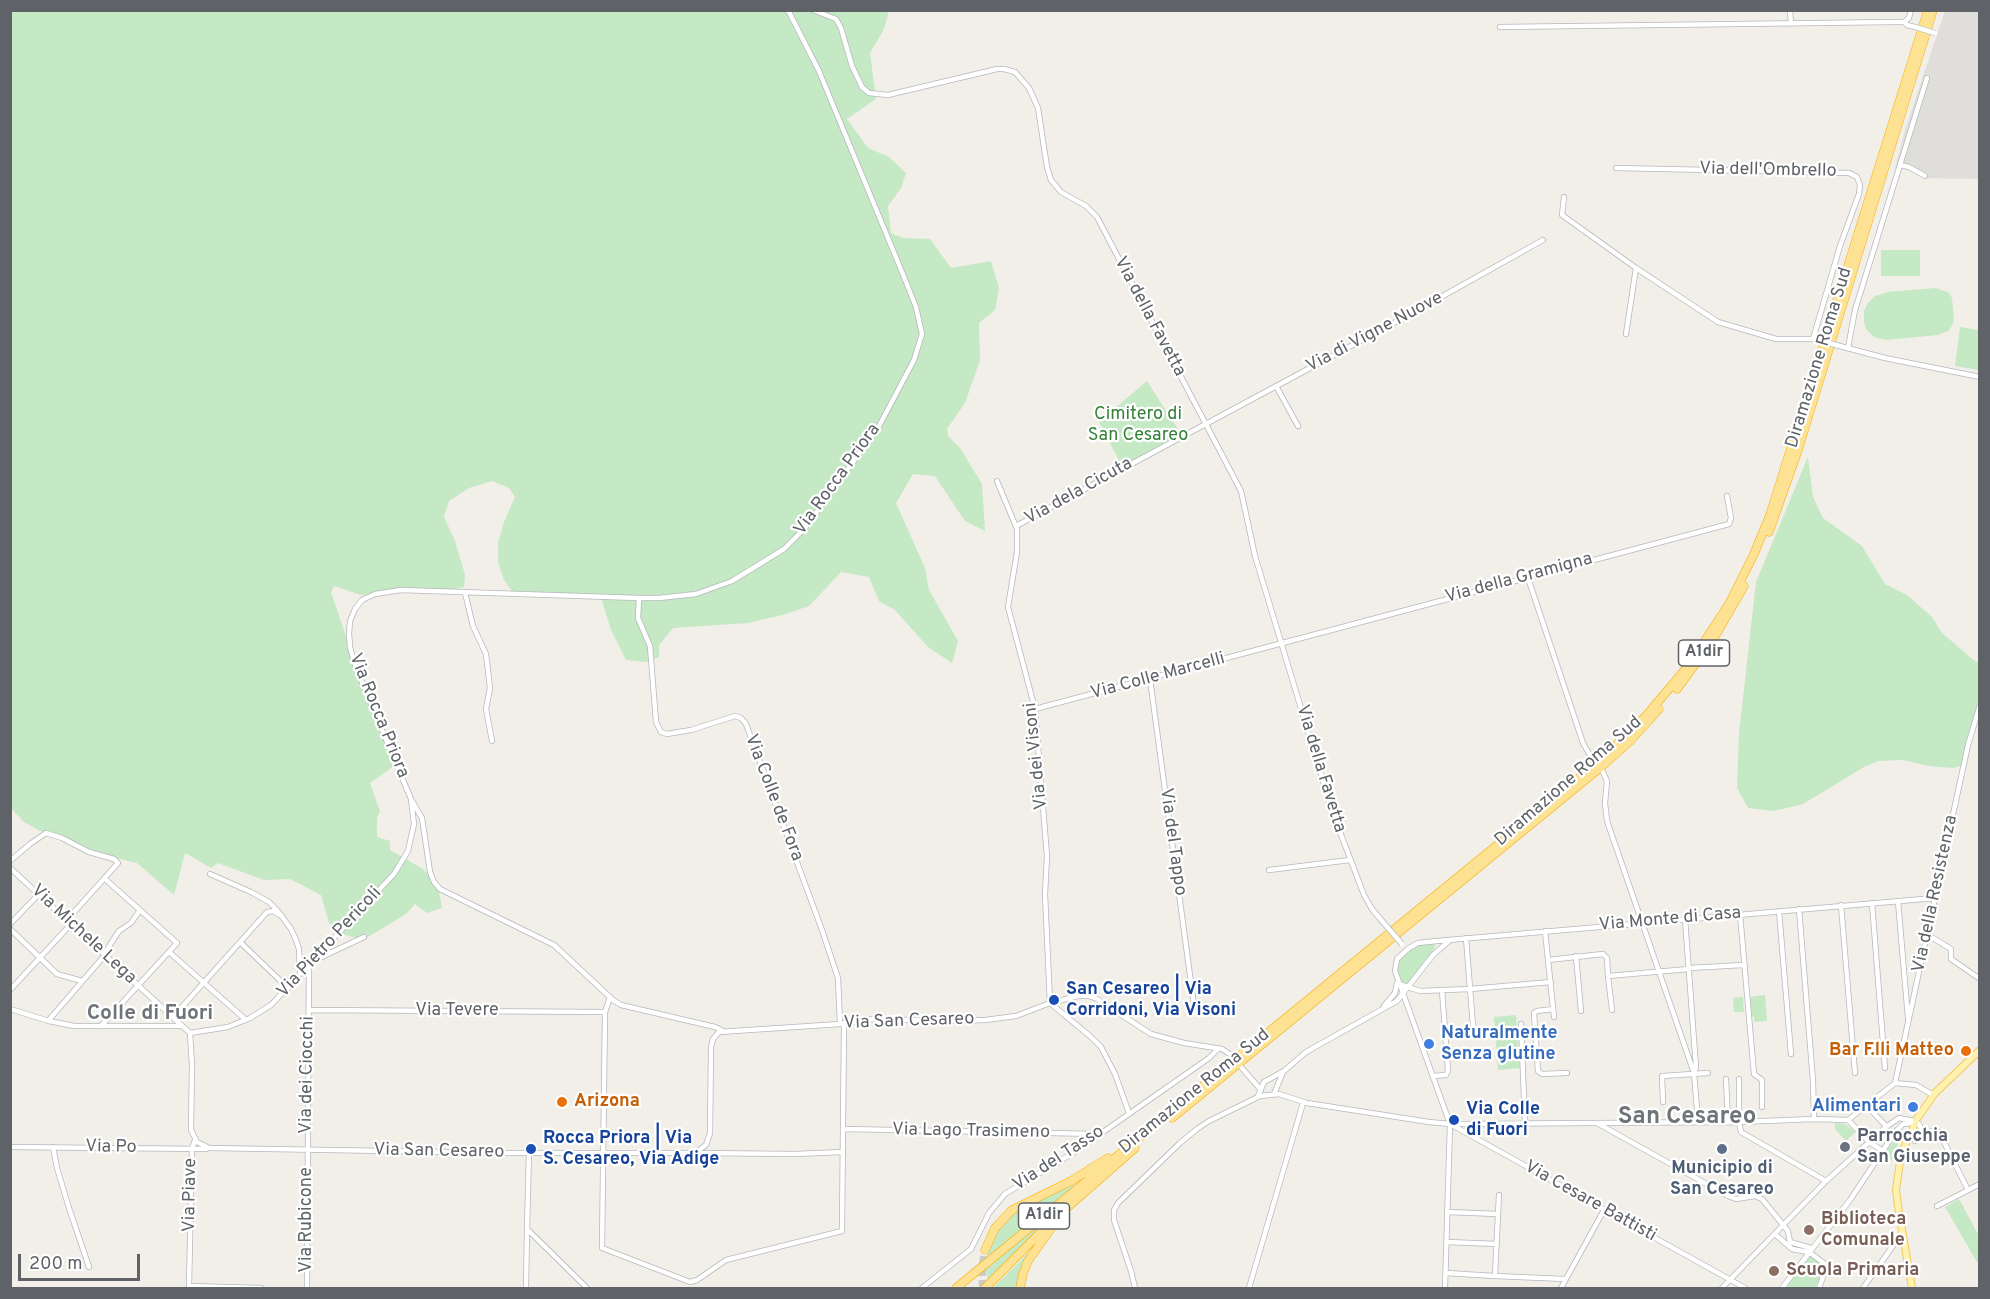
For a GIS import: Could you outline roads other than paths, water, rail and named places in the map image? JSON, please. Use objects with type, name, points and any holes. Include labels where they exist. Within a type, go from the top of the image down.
[{"type":"highway","name":"Diramazione Roma Sud","points":[[956,1288],[1605,756],[1657,704],[1696,655],[1742,580],[1760,542],[1775,501],[1928,10]]},
{"type":"highway","name":"Diramazione Roma Sud","points":[[1072,1202],[1137,1146],[1604,764],[1651,719],[1698,662],[1743,590],[1779,507],[1934,10]]},
{"type":"highway","points":[[985,1250],[995,1228],[1012,1210],[1071,1181],[1132,1143]]},
{"type":"highway","points":[[1020,1288],[1024,1270],[1032,1254],[1072,1202]]},
{"type":"highway","name":"A1dir","points":[[985,1288],[1072,1202]]},
{"type":"main road","points":[[1912,1288],[1896,1192],[1900,1157],[1904,1145],[1933,1095],[1980,1050]]},
{"type":"street","name":"Via della Favetta","points":[[813,10],[836,19],[841,28],[852,66],[862,87],[869,93],[888,95],[997,69],[1011,70],[1029,88],[1038,108],[1051,180],[1061,192],[1079,202],[1097,217],[1242,492],[1255,556],[1332,811],[1365,898],[1407,950]]},
{"type":"street","points":[[1791,10],[1791,24]]},
{"type":"street","points":[[1904,22],[1909,18],[1911,10]]},
{"type":"street","name":"Via Rocca Priora","points":[[723,1031],[715,1027],[627,1007],[610,997],[555,945],[439,888],[430,872],[422,818],[411,799],[353,659],[349,637],[350,621],[354,610],[361,602],[375,594],[401,590],[659,598],[696,594],[732,581],[784,549],[805,528],[878,428],[919,347],[922,334],[916,307],[902,272],[819,71],[789,11]]},
{"type":"street","points":[[1500,27],[1904,22],[1907,25],[1942,35]]},
{"type":"street","points":[[1848,348],[1855,310],[1927,78]]},
{"type":"street","points":[[1900,165],[1925,176]]},
{"type":"street","name":"Via dell'Ombrello","points":[[1616,168],[1849,173],[1857,177],[1860,185],[1859,194],[1840,246],[1815,339]]},
{"type":"street","points":[[1564,197],[1562,215],[1636,268],[1724,324],[1776,339],[1815,339],[1885,358],[1980,377]]},
{"type":"street","name":"Via di Vigne Nuove","points":[[1205,423],[1416,311],[1543,240]]},
{"type":"street","points":[[1626,334],[1636,268]]},
{"type":"street","points":[[1276,386],[1298,426]]},
{"type":"street","name":"Via dela Cicuta","points":[[1016,526],[1205,423]]},
{"type":"street","name":"Via dei Visoni","points":[[997,481],[1016,526],[1017,552],[1008,607],[1035,709],[1047,856],[1045,894],[1050,1003]]},
{"type":"street","name":"Via della Gramigna","points":[[1282,644],[1729,524],[1731,518],[1727,496]]},
{"type":"street","points":[[1528,578],[1583,743],[1592,759]]},
{"type":"street","points":[[465,593],[473,626],[486,654],[490,688],[486,709],[492,741]]},
{"type":"street","name":"Via Colle de Fora","points":[[639,598],[638,620],[650,644],[656,723],[660,732],[667,734],[691,730],[734,717],[740,717],[745,722],[838,978],[842,1024]]},
{"type":"street","name":"Via Colle Marcelli","points":[[1035,709],[1282,644]]},
{"type":"street","name":"Via del Tappo","points":[[1150,679],[1194,1005]]},
{"type":"street","name":"Via della Resistenza","points":[[1895,1083],[1968,745],[1980,705]]},
{"type":"street","points":[[1602,770],[1607,781],[1606,818],[1694,1073],[1698,1121]]},
{"type":"street","name":"Via Pietro Pericoli","points":[[190,1033],[220,1030],[246,1020],[268,1007],[288,988],[402,863],[413,834],[411,799]]},
{"type":"street","points":[[10,861],[46,834],[62,838],[89,852],[114,859],[118,863],[41,958],[10,990]]},
{"type":"street","points":[[1269,870],[1350,860]]},
{"type":"street","name":"Via Michele Lega","points":[[10,868],[182,1026]]},
{"type":"street","points":[[210,874],[251,892],[271,904],[282,916],[298,945],[300,974]]},
{"type":"street","points":[[101,1026],[177,943],[105,879]]},
{"type":"street","points":[[10,924],[39,894]]},
{"type":"street","name":"Via Monte di Casa","points":[[1407,950],[1418,943],[1466,938],[1935,898]]},
{"type":"street","points":[[1898,901],[1909,1023]]},
{"type":"street","points":[[1872,903],[1885,1068]]},
{"type":"street","points":[[1841,905],[1855,1073]]},
{"type":"street","points":[[1799,909],[1814,1119]]},
{"type":"street","points":[[48,1021],[105,955],[119,931],[131,923],[140,910]]},
{"type":"street","points":[[172,1017],[268,911],[282,916]]},
{"type":"street","points":[[1779,911],[1791,1054]]},
{"type":"street","points":[[1740,914],[1754,1074],[1762,1080],[1762,1107]]},
{"type":"street","points":[[1685,919],[1696,1067],[1694,1073]]},
{"type":"street","points":[[10,929],[57,974],[82,981]]},
{"type":"street","points":[[1545,931],[1554,1017]]},
{"type":"street","points":[[1928,935],[1951,949],[1951,959],[1980,979]]},
{"type":"street","points":[[309,963],[364,937]]},
{"type":"street","points":[[1466,938],[1473,1026]]},
{"type":"street","points":[[1253,1099],[1259,1094],[1266,1081],[1284,1071],[1309,1050],[1391,1002],[1408,988],[1443,944],[1452,940]]},
{"type":"street","points":[[1433,955],[1437,941]]},
{"type":"street","points":[[240,942],[288,988]]},
{"type":"street","points":[[1407,950],[1395,964],[1398,982],[1450,1124],[1445,1288]]},
{"type":"street","points":[[169,952],[246,1020]]},
{"type":"street","points":[[1548,960],[1604,954],[1612,1010]]},
{"type":"street","points":[[1576,956],[1581,1011]]},
{"type":"street","name":"Via dei Ciocchi","points":[[308,1151],[309,963]]},
{"type":"street","points":[[1608,976],[1744,965]]},
{"type":"street","points":[[1398,982],[1418,991],[1551,982]]},
{"type":"street","points":[[1391,1002],[1398,982]]},
{"type":"street","points":[[1433,1076],[1446,1075],[1448,1071],[1442,990]]},
{"type":"street","points":[[1050,1003],[1074,996],[1089,996],[1151,1034],[1184,1043],[1218,1048],[1231,1055]]},
{"type":"street","points":[[610,997],[605,1012],[602,1248],[690,1282],[697,1280],[726,1260],[842,1231],[844,1130],[842,1024]]},
{"type":"street","points":[[1391,1002],[1407,1006]]},
{"type":"street","points":[[1050,1003],[1101,1047],[1115,1074],[1129,1113]]},
{"type":"street","name":"Via San Cesareo","points":[[723,1031],[842,1024],[872,1019],[954,1022],[985,1020],[1016,1016],[1050,1003]]},
{"type":"street","points":[[1553,1008],[1534,1013],[1538,1071],[1542,1074],[1567,1073]]},
{"type":"street","points":[[10,1009],[48,1021],[74,1026],[182,1026],[190,1033],[192,1065],[190,1122],[195,1140]]},
{"type":"street","name":"Via Tevere","points":[[309,1010],[605,1012]]},
{"type":"street","points":[[1521,1024],[1525,1123]]},
{"type":"street","points":[[695,1153],[706,1145],[709,1138],[711,1048],[713,1039],[723,1031]]},
{"type":"street","name":"Via del Tasso","points":[[922,1288],[972,1248],[988,1215],[1005,1194],[1069,1156],[1209,1058],[1218,1048]]},
{"type":"street","points":[[1241,1067],[1266,1095]]},
{"type":"street","points":[[1274,1094],[1284,1071]]},
{"type":"street","points":[[1663,1102],[1662,1076],[1708,1073]]},
{"type":"street","points":[[1726,1079],[1728,1122]]},
{"type":"street","points":[[1252,1080],[1274,1082],[1284,1095]]},
{"type":"street","points":[[1739,1080],[1739,1122],[1742,1134],[1826,1181]]},
{"type":"street","points":[[1135,1288],[1114,1220],[1114,1212],[1118,1203],[1194,1131],[1253,1099],[1266,1095],[1284,1095],[1303,1103],[1450,1124],[1848,1120],[1895,1083],[1919,1086],[1933,1095]]},
{"type":"street","points":[[1249,1288],[1303,1103]]},
{"type":"street","points":[[1866,1105],[1886,1126]]},
{"type":"street","points":[[1722,1288],[1826,1181],[1893,1120],[1902,1118],[1916,1124],[1924,1135]]},
{"type":"street","points":[[1848,1120],[1869,1142],[1882,1151]]},
{"type":"street","points":[[1782,1288],[1850,1200],[1896,1131],[1900,1122],[1893,1120]]},
{"type":"street","points":[[1597,1123],[1728,1196],[1738,1199],[1754,1196],[1762,1199],[1788,1231],[1791,1243],[1810,1250],[1825,1264],[1819,1288]]},
{"type":"street","points":[[1896,1131],[1905,1123],[1916,1124]]},
{"type":"street","name":"Via Cesare Battisti","points":[[1450,1124],[1745,1288]]},
{"type":"street","name":"Via Lago Trasimeno","points":[[844,1130],[1099,1134]]},
{"type":"street","points":[[1915,1141],[1933,1130],[1939,1132],[1968,1190]]},
{"type":"street","name":"Via San Cesareo","points":[[195,1140],[212,1149],[308,1151],[795,1154],[843,1152]]},
{"type":"street","name":"Via Piave","points":[[195,1140],[192,1149],[189,1286],[261,1288]]},
{"type":"street","name":"Via Po","points":[[10,1147],[212,1149]]},
{"type":"street","points":[[53,1147],[57,1168],[89,1267]]},
{"type":"street","name":"Via Rubicone","points":[[307,1288],[308,1151]]},
{"type":"street","points":[[526,1288],[529,1152]]},
{"type":"street","points":[[1937,1206],[1980,1184]]},
{"type":"street","points":[[1495,1276],[1499,1195]]},
{"type":"street","points":[[1561,1288],[1604,1210]]},
{"type":"street","points":[[1447,1212],[1498,1214]]},
{"type":"street","points":[[527,1229],[587,1288]]},
{"type":"street","points":[[1774,1234],[1792,1249],[1804,1252],[1810,1250]]},
{"type":"street","points":[[1863,1288],[1900,1236]]},
{"type":"street","points":[[1447,1242],[1497,1244]]},
{"type":"street","points":[[1446,1273],[1565,1279]]},
{"type":"tunnel","points":[[983,1288],[982,1271],[985,1250]]},
{"type":"place","name":"San Cesareo | Via Corridoni, Via Visoni","points":[[1054,1000]]},
{"type":"place","name":"Naturalmente Senza glutine","points":[[1429,1044]]},
{"type":"place","name":"Bar F.lli Matteo","points":[[1966,1051]]},
{"type":"place","name":"Arizona","points":[[562,1102]]},
{"type":"place","name":"Alimentari","points":[[1913,1107]]},
{"type":"place","name":"Via Colle di Fuori","points":[[1454,1120]]},
{"type":"place","name":"Parrocchia San Giuseppe","points":[[1845,1147]]},
{"type":"place","name":"Rocca Priora | Via S. Cesareo, Via Adige","points":[[531,1149]]},
{"type":"place","name":"Municipio di San Cesareo","points":[[1722,1149]]},
{"type":"place","name":"Biblioteca Comunale","points":[[1809,1230]]},
{"type":"place","name":"Scuola Primaria","points":[[1774,1271]]},
{"type":"district","name":"Colle di Fuori","points":[[150,1015]]},
{"type":"district","name":"San Cesareo","points":[[1687,1118]]},
{"type":"park label","name":"Cimitero di San Cesareo","points":[[1138,425]]}]
